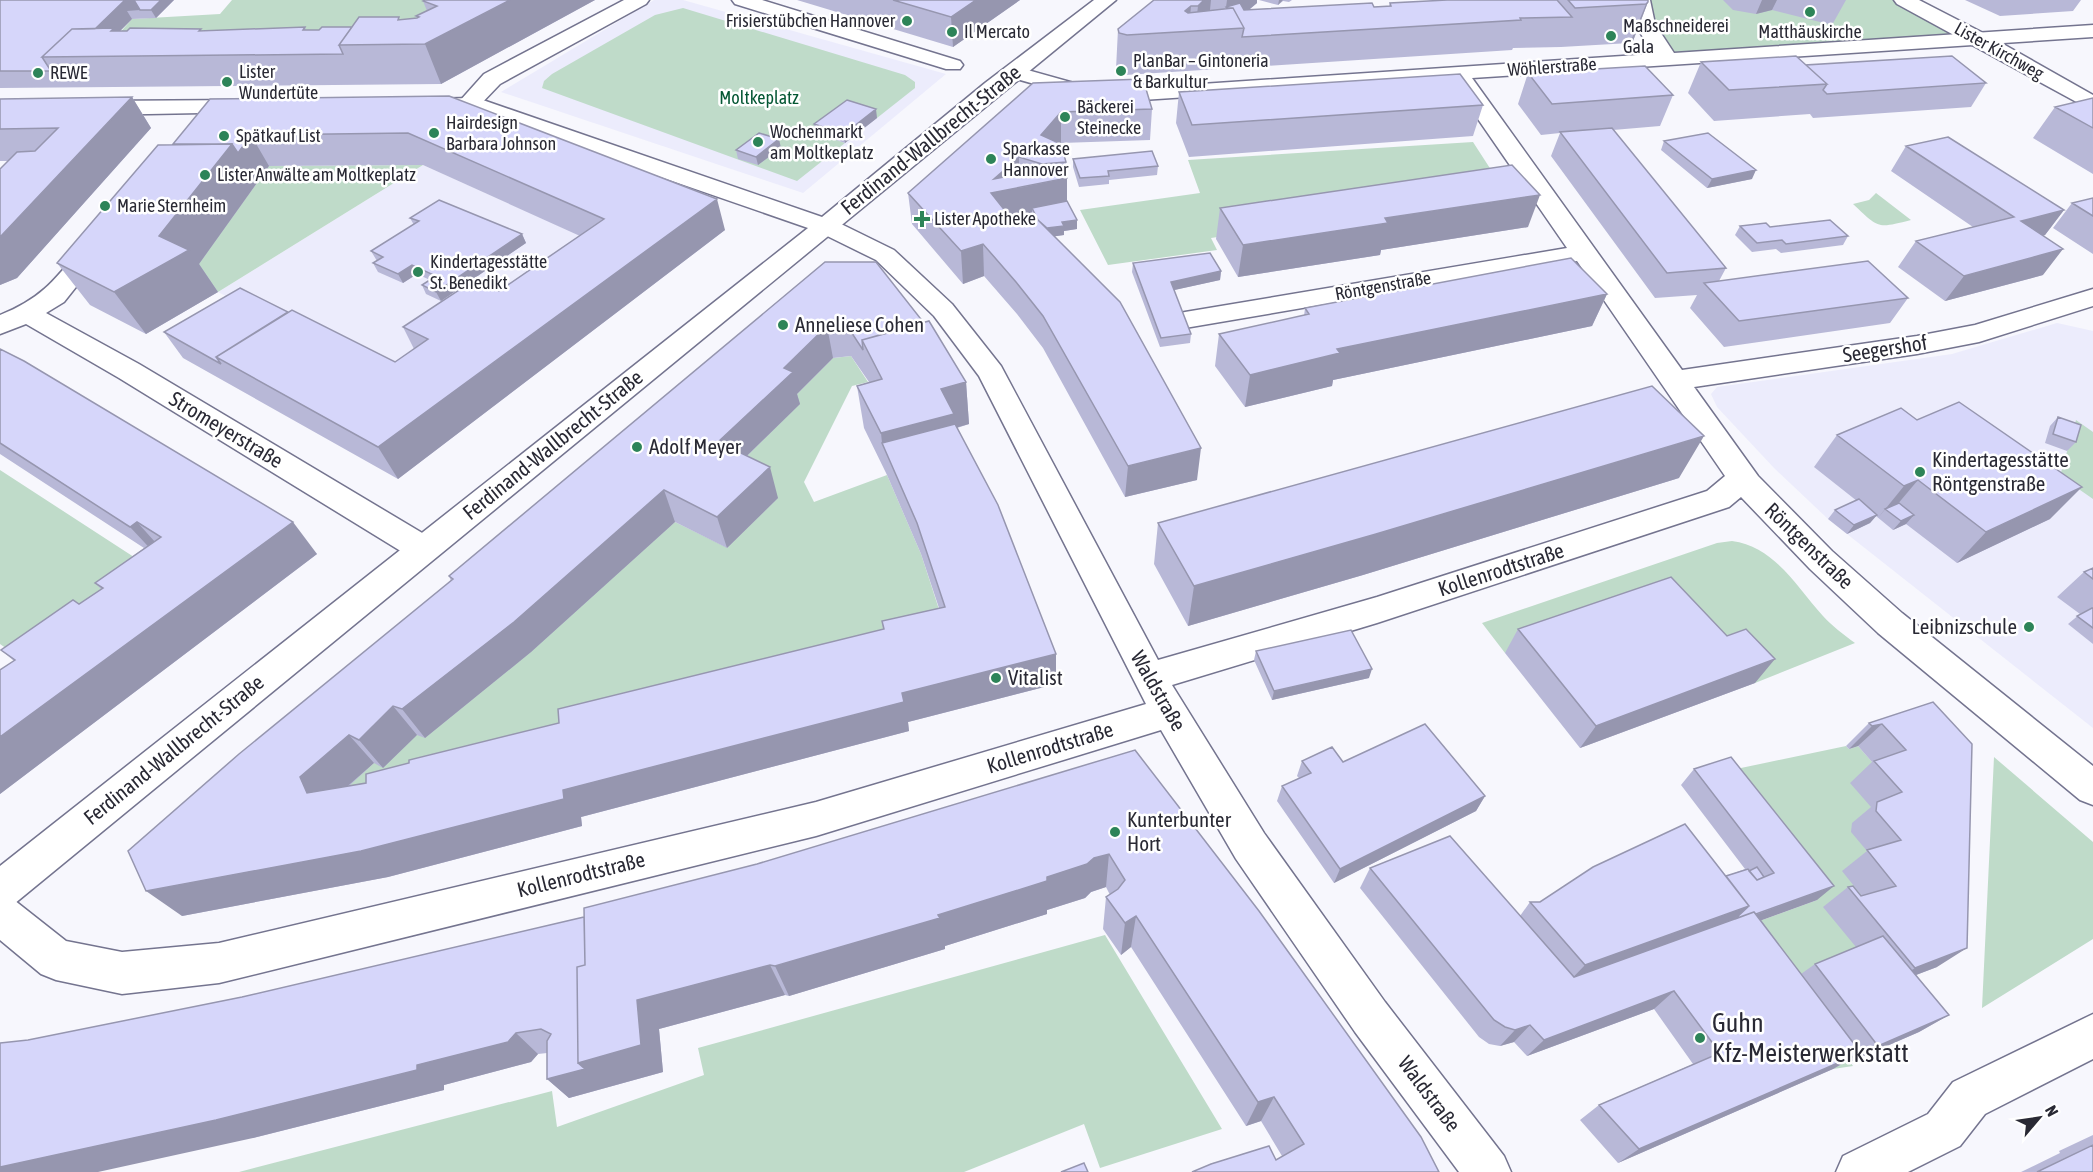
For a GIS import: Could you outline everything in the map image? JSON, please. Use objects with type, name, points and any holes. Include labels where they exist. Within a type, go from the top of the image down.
[{"type":"street","points":[[469,103],[492,79],[639,0]]},
{"type":"street","points":[[742,0],[953,66]]},
{"type":"street","name":"Ferdinand-Wallbrecht-Straße","points":[[0,891],[826,226],[1013,72],[1106,0]]},
{"type":"street","points":[[1640,0],[1641,17],[1656,46],[1668,59]]},
{"type":"street","name":"Lister Kirchweg","points":[[1904,0],[1982,40],[2093,104]]},
{"type":"street","name":"Wöhlerstraße","points":[[1013,72],[1080,91],[1142,94],[2093,31]]},
{"type":"street","name":"Röntgenstraße","points":[[1458,74],[1671,381],[1742,479],[1821,560],[1890,623],[2093,788]]},
{"type":"street","points":[[398,104],[469,103],[826,226]]},
{"type":"street","points":[[69,109],[268,106]]},
{"type":"street","points":[[186,134],[208,107]]},
{"type":"street","points":[[0,325],[27,314],[55,296],[113,224]]},
{"type":"street","name":"Waldstraße","points":[[826,226],[885,255],[943,310],[991,373],[1149,677],[1250,846],[1370,1017],[1488,1172]]},
{"type":"street","name":"Röntgenstraße","points":[[1185,320],[1581,252]]},
{"type":"street","name":"Seegershof","points":[[1671,381],[1917,345],[1979,333],[2093,297]]},
{"type":"street","name":"Stromeyerstraße","points":[[27,314],[129,371],[423,549]]},
{"type":"street","name":"Kollenrodtstraße","points":[[1149,677],[1377,609],[1718,499],[1742,479]]},
{"type":"street","name":"Kollenrodtstraße","points":[[0,914],[56,960],[122,973],[219,963],[816,819],[1169,712]]},
{"type":"street","points":[[1859,1172],[1944,1130],[1969,1098],[2093,1036]]},
{"type":"shaded area","name":"Moltkeplatz","points":[[654,0],[683,0],[946,74],[803,193],[501,92]]},
{"type":"shaded area","name":"Kindertagesstätte St. Benedikt","points":[[423,165],[615,251],[413,394],[218,292]]},
{"type":"shaded area","name":"Kindertagesstätte Röntgenstraße","points":[[2057,323],[2093,331],[2093,728],[1828,519],[1774,468],[1717,407],[1711,394],[1717,387],[1952,354]]},
{"type":"green space","points":[[232,0],[502,0],[399,50],[98,57],[132,19],[220,14]]},
{"type":"green space","points":[[1640,0],[1904,0],[1982,40],[1668,59]]},
{"type":"green space","name":"Moltkeplatz","points":[[683,8],[905,75],[915,82],[915,88],[877,118],[848,109],[816,133],[845,143],[797,181],[542,88],[544,81],[552,74],[655,15]]},
{"type":"green space","points":[[1473,142],[1506,193],[1211,238],[1217,250],[1108,265],[1080,210],[1200,193],[1188,160]]},
{"type":"green space","points":[[423,165],[218,292],[188,278],[269,166]]},
{"type":"green space","points":[[1876,193],[1911,220],[1891,225],[1879,224],[1868,218],[1853,204],[1869,200]]},
{"type":"green space","points":[[851,356],[868,382],[852,386],[804,482],[814,502],[887,475],[921,554],[948,637],[327,804],[374,763],[417,735],[675,522],[728,548],[728,474],[791,400],[833,358]]},
{"type":"green space","points":[[2076,420],[2093,432],[2093,499],[2060,476]]},
{"type":"green space","points":[[0,470],[157,572],[24,661],[0,644]]},
{"type":"green space","points":[[1732,541],[1761,551],[1773,559],[1827,620],[1855,643],[1755,683],[1655,601],[1505,653],[1482,623],[1717,543]]},
{"type":"green space","points":[[1846,746],[1849,749],[1858,746],[1881,772],[1875,860],[1861,953],[1850,1062],[1853,1066],[1833,1069],[1732,931],[1817,900],[1717,773]]},
{"type":"green space","points":[[1994,757],[2093,842],[2093,939],[1982,1008]]},
{"type":"green space","points":[[1105,935],[1222,1129],[1100,1168],[1084,1124],[964,1172],[239,1172],[552,1091],[557,1127],[704,1075],[698,1048]]},
{"type":"building","points":[[0,0],[125,0],[95,29],[72,29],[42,57],[51,71],[0,71]]},
{"type":"building","points":[[134,0],[161,0],[151,10],[140,10]]},
{"type":"building","points":[[510,0],[425,44],[339,45],[359,17],[399,17],[398,20],[417,18],[419,17],[416,16],[437,6],[423,1]]},
{"type":"building","points":[[893,0],[976,0],[951,17]]},
{"type":"building","points":[[1154,0],[1204,0],[1198,6],[1191,6],[1185,11],[1188,13],[1233,8],[1244,28],[1127,35],[1119,33],[1118,29]]},
{"type":"building","points":[[1447,0],[1557,0],[1572,17],[1520,18],[1521,20],[1242,37],[1244,28],[1233,8],[1226,7],[1240,3],[1244,10],[1372,3],[1374,7],[1391,6],[1390,3]]},
{"type":"building","points":[[1568,0],[1648,0],[1648,2],[1646,4],[1575,8]]},
{"type":"building","points":[[305,27],[303,30],[319,30],[322,27],[352,27],[339,45],[343,54],[42,57],[72,29],[114,28],[111,31],[127,31],[130,28],[201,29],[199,31]]},
{"type":"building","points":[[1796,56],[1827,84],[1729,90],[1701,62]]},
{"type":"building","points":[[1952,56],[1986,83],[1827,94],[1823,90],[1827,84],[1806,65]]},
{"type":"building","points":[[1645,66],[1673,95],[1552,104],[1528,73]]},
{"type":"building","points":[[1460,74],[1483,105],[1192,125],[1179,92]]},
{"type":"building","points":[[1143,79],[1152,109],[1061,112],[1041,135],[1061,144],[1066,162],[1042,164],[1019,157],[994,179],[1064,165],[1067,178],[991,193],[1010,217],[1030,212],[1120,302],[1201,448],[1128,466],[1043,316],[1016,282],[983,244],[961,251],[908,193],[1033,83]]},
{"type":"building","points":[[449,96],[717,199],[378,447],[216,357],[292,310],[395,362],[428,339],[403,327],[474,280],[499,291],[604,219],[408,133],[251,135],[238,153],[232,144],[173,144],[210,99]]},
{"type":"building","points":[[132,97],[0,237],[0,169],[17,152],[35,151],[58,128],[0,129],[0,99]]},
{"type":"building","points":[[2093,98],[2093,128],[2055,107]]},
{"type":"building","points":[[847,100],[876,109],[844,134],[814,124]]},
{"type":"building","points":[[1612,128],[1726,268],[1667,273],[1560,132]]},
{"type":"building","points":[[759,133],[779,139],[756,157],[736,150]]},
{"type":"building","points":[[1708,133],[1756,170],[1712,179],[1664,141]]},
{"type":"building","points":[[1948,137],[2064,210],[2021,221],[2063,249],[1964,276],[1916,241],[2014,217],[1906,146]]},
{"type":"building","points":[[232,144],[159,236],[189,250],[114,292],[57,263],[158,145]]},
{"type":"building","points":[[1152,151],[1158,166],[1108,171],[1109,176],[1080,178],[1073,159]]},
{"type":"building","points":[[1512,165],[1540,195],[1385,218],[1388,223],[1243,245],[1220,208]]},
{"type":"building","points":[[2093,198],[2093,216],[2072,203]]},
{"type":"building","points":[[439,200],[522,234],[436,292],[422,285],[436,276],[412,265],[398,274],[373,263],[383,257],[371,251],[419,221],[410,218]]},
{"type":"building","points":[[1067,201],[1077,220],[1062,222],[1064,226],[1047,228],[1038,220],[1032,208]]},
{"type":"building","points":[[1830,220],[1848,236],[1786,244],[1782,240],[1757,243],[1740,226],[1766,223],[1770,227]]},
{"type":"building","points":[[1210,253],[1221,271],[1171,282],[1191,334],[1161,338],[1133,263]]},
{"type":"building","points":[[1571,258],[1607,294],[1337,349],[1340,353],[1250,375],[1219,334],[1309,314],[1305,308]]},
{"type":"building","points":[[1868,261],[1908,298],[1739,321],[1704,283]]},
{"type":"building","points":[[825,262],[876,262],[924,323],[862,340],[863,350],[846,324],[827,326],[784,368],[793,372],[718,442],[770,467],[717,517],[664,490],[514,622],[402,709],[393,706],[359,740],[349,735],[300,777],[307,793],[366,783],[366,774],[409,763],[409,760],[559,723],[558,709],[884,629],[882,621],[945,607],[917,523],[882,443],[955,424],[998,505],[1056,654],[902,693],[904,702],[563,790],[564,799],[361,851],[146,891],[128,851],[239,754],[453,579],[449,576]]},
{"type":"building","points":[[240,288],[288,312],[216,357],[221,364],[164,332]]},
{"type":"building","points":[[929,321],[966,382],[941,389],[954,414],[881,433],[857,386],[882,379],[862,340]]},
{"type":"building","points":[[0,349],[24,361],[293,522],[0,737],[0,670],[15,660],[1,650],[73,600],[79,604],[103,588],[95,583],[161,537],[137,522],[130,527],[0,443]]},
{"type":"building","points":[[1652,386],[1704,436],[1194,586],[1158,523]]},
{"type":"building","points":[[1959,402],[2082,487],[1986,532],[1918,480],[1904,486],[1837,435],[1901,408],[1917,420]]},
{"type":"building","points":[[2058,417],[2081,425],[2076,442],[2053,434]]},
{"type":"building","points":[[1859,499],[1877,515],[1854,525],[1835,510]]},
{"type":"building","points":[[1899,503],[1914,515],[1901,521],[1885,509]]},
{"type":"building","points":[[2093,568],[2093,579],[2084,572]]},
{"type":"building","points":[[1671,577],[1727,636],[1746,629],[1775,659],[1596,726],[1518,629]]},
{"type":"building","points":[[2093,608],[2093,628],[2077,616]]},
{"type":"building","points":[[1351,630],[1372,669],[1274,691],[1256,651]]},
{"type":"building","points":[[1933,702],[1972,744],[1967,948],[1915,968],[1848,887],[1853,886],[1861,896],[1896,886],[1867,850],[1901,840],[1876,811],[1877,802],[1902,792],[1874,761],[1906,750],[1882,724],[1872,726],[1869,723]]},
{"type":"building","points":[[1425,724],[1485,796],[1340,869],[1282,786],[1311,773],[1302,761],[1332,747],[1343,762]]},
{"type":"building","points":[[1135,750],[1259,911],[1421,1137],[1439,1172],[1192,1172],[1269,1146],[1276,1160],[1304,1144],[1274,1097],[1258,1102],[1136,916],[1125,923],[1106,897],[1118,889],[1125,880],[1109,854],[1047,877],[1047,881],[938,915],[940,918],[775,966],[770,965],[637,1000],[641,1045],[578,1063],[577,967],[585,965],[584,908],[757,864]]},
{"type":"building","points":[[1731,757],[1834,886],[1756,914],[1754,912],[1735,919],[1749,906],[1726,876],[1748,869],[1757,880],[1774,873],[1694,769]]},
{"type":"building","points":[[1685,824],[1749,906],[1585,965],[1530,902],[1540,902],[1593,867]]},
{"type":"building","points":[[1450,836],[1574,977],[1754,912],[1861,1053],[1639,1149],[1599,1105],[1720,1053],[1674,991],[1544,1040],[1530,1025],[1515,1030],[1494,1020],[1370,868]]},
{"type":"building","points":[[1757,867],[1764,877],[1757,880],[1749,871]]},
{"type":"building","points":[[584,917],[585,965],[577,967],[578,1063],[585,1069],[547,1079],[547,1041],[551,1034],[541,1029],[516,1033],[508,1042],[417,1065],[417,1070],[216,1120],[0,1167],[0,1043],[28,1040],[242,997]]},
{"type":"building","points":[[1883,936],[1949,1015],[1878,1046],[1815,964]]},
{"type":"building","points":[[2093,1145],[2093,1172],[2037,1172]]},
{"type":"building","points":[[1084,1163],[1088,1172],[1061,1172]]},
{"type":"place","name":"Matthäuskirche","points":[[1810,12]]},
{"type":"place","name":"Frisierstübchen Hannover","points":[[907,21]]},
{"type":"place","name":"Il Mercato","points":[[952,32]]},
{"type":"place","name":"Maßschneiderei Gala","points":[[1611,36]]},
{"type":"place","name":"PlanBar – Gintoneria & Barkultur","points":[[1121,71]]},
{"type":"place","name":"REWE","points":[[38,73]]},
{"type":"place","name":"Lister Wundertüte","points":[[227,82]]},
{"type":"place","name":"Bäckerei Steinecke","points":[[1065,117]]},
{"type":"place","name":"Hairdesign Barbara Johnson","points":[[434,133]]},
{"type":"place","name":"Spätkauf List","points":[[224,136]]},
{"type":"place","name":"Wochenmarkt am Moltkeplatz","points":[[758,142]]},
{"type":"place","name":"Sparkasse Hannover","points":[[991,159]]},
{"type":"place","name":"Lister Anwälte am Moltkeplatz","points":[[205,175]]},
{"type":"place","name":"Marie Sternheim","points":[[105,206]]},
{"type":"place","name":"Lister Apotheke","points":[[922,219]]},
{"type":"place","name":"Kindertagesstätte St. Benedikt","points":[[418,272]]},
{"type":"place","name":"Anneliese Cohen","points":[[783,325]]},
{"type":"place","name":"Adolf Meyer","points":[[637,447]]},
{"type":"place","name":"Kindertagesstätte Röntgenstraße","points":[[1920,472]]},
{"type":"place","name":"Leibnizschule","points":[[2029,627]]},
{"type":"place","name":"Vitalist","points":[[996,678]]},
{"type":"place","name":"Kunterbunter Hort","points":[[1115,832]]},
{"type":"place","name":"Guhn Kfz-Meisterwerkstatt","points":[[1700,1038]]}]
